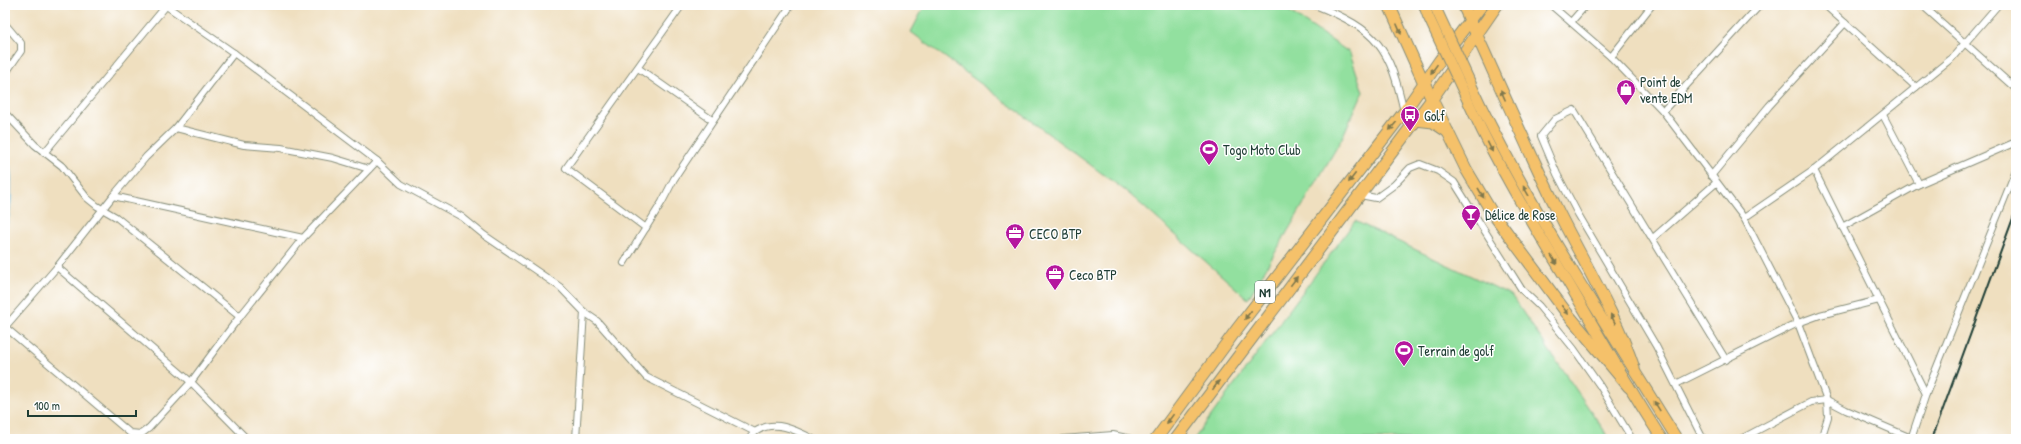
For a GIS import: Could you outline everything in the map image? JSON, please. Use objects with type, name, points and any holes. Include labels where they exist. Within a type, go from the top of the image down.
[{"type":"highway","points":[[1389,5],[1424,83],[1466,169],[1491,211],[1562,306],[1628,387]]},
{"type":"highway","points":[[1463,5],[1475,35],[1555,206],[1625,342],[1634,368]]},
{"type":"highway","name":"N1","points":[[1156,439],[1237,329],[1404,112],[1482,5]]},
{"type":"highway","name":"N1","points":[[1176,439],[1432,99],[1497,5]]},
{"type":"highway","points":[[1416,120],[1433,122],[1441,126],[1450,134]]},
{"type":"main road","points":[[1424,5],[1428,16],[1477,108],[1505,153],[1535,208],[1677,439]]},
{"type":"main road","points":[[1436,8],[1477,108],[1490,148],[1628,387],[1662,439]]},
{"type":"street","points":[[44,153],[166,5],[234,53],[377,161],[402,184],[462,217],[484,235],[560,287],[584,312],[597,320],[646,377],[755,432]]},
{"type":"street","points":[[646,228],[566,168],[682,5]]},
{"type":"street","points":[[624,263],[674,179],[712,120],[791,5]]},
{"type":"street","points":[[1315,5],[1354,22],[1368,32],[1380,46],[1396,78],[1404,112]]},
{"type":"street","points":[[1551,5],[1612,57],[1663,111],[1744,218],[1798,324],[1827,400],[1828,417],[1821,439]]},
{"type":"street","points":[[1571,22],[1586,5]]},
{"type":"street","points":[[1612,57],[1652,5]]},
{"type":"street","points":[[1663,111],[1760,5]]},
{"type":"street","points":[[1825,5],[1916,86]]},
{"type":"street","points":[[1922,5],[2016,89]]},
{"type":"street","points":[[1744,218],[1814,170],[1862,130],[1883,115],[1965,45],[1998,5]]},
{"type":"street","points":[[1711,176],[1769,106],[1845,23]]},
{"type":"street","points":[[5,24],[21,43],[21,51],[5,74]]},
{"type":"street","points":[[234,53],[176,128],[146,157],[57,267],[5,326],[130,433],[140,434],[149,428],[191,382],[240,317],[303,238],[377,161]]},
{"type":"street","points":[[638,68],[712,120]]},
{"type":"street","points":[[1703,439],[1676,384],[1578,214],[1557,174],[1541,136],[1555,119],[1574,110],[1726,360]]},
{"type":"street","points":[[5,113],[18,129],[44,153],[62,166],[87,198],[116,217],[240,317]]},
{"type":"street","points":[[1883,115],[1919,184]]},
{"type":"street","points":[[176,128],[244,145],[281,148],[334,158],[369,169]]},
{"type":"street","points":[[1842,227],[1919,184],[2016,142]]},
{"type":"street","points":[[1360,196],[1376,198],[1394,185],[1410,168],[1420,164],[1438,171],[1454,182],[1522,290],[1539,306],[1574,349],[1600,386],[1632,439]]},
{"type":"street","points":[[1814,170],[1926,394]]},
{"type":"street","points":[[1741,439],[1811,402],[1827,400],[1846,410],[1911,438],[1926,394],[2016,170]]},
{"type":"street","points":[[1653,238],[1716,183]]},
{"type":"street","points":[[113,196],[303,238]]},
{"type":"street","points":[[57,267],[191,382],[246,439]]},
{"type":"street","points":[[1676,384],[1798,324],[1820,315],[1879,300]]},
{"type":"street","points":[[576,439],[584,312]]},
{"type":"street","points":[[749,439],[763,426],[777,425],[795,429],[813,439]]},
{"type":"street","points":[[1063,439],[1114,435],[1131,439]]},
{"type":"green space","name":"Togo Moto Club","points":[[925,5],[1280,5],[1350,53],[1363,92],[1341,140],[1248,299],[1127,192],[911,32]]},
{"type":"green space","name":"Terrain de golf","points":[[1355,221],[1511,295],[1610,439],[1194,439]]},
{"type":"waterway","points":[[5,153],[8,160],[11,179],[9,212],[5,229]]},
{"type":"railway","points":[[1932,439],[2016,210]]},
{"type":"place","name":"Point de vente EDM","points":[[1626,106]]},
{"type":"place","name":"Golf","points":[[1410,132]]},
{"type":"place","name":"Togo Moto Club","points":[[1209,166]]},
{"type":"place","name":"Délice de Rose","points":[[1471,231]]},
{"type":"place","name":"CECO BTP","points":[[1015,250]]},
{"type":"place","name":"Ceco BTP","points":[[1055,291]]},
{"type":"place","name":"Terrain de golf","points":[[1404,367]]}]
